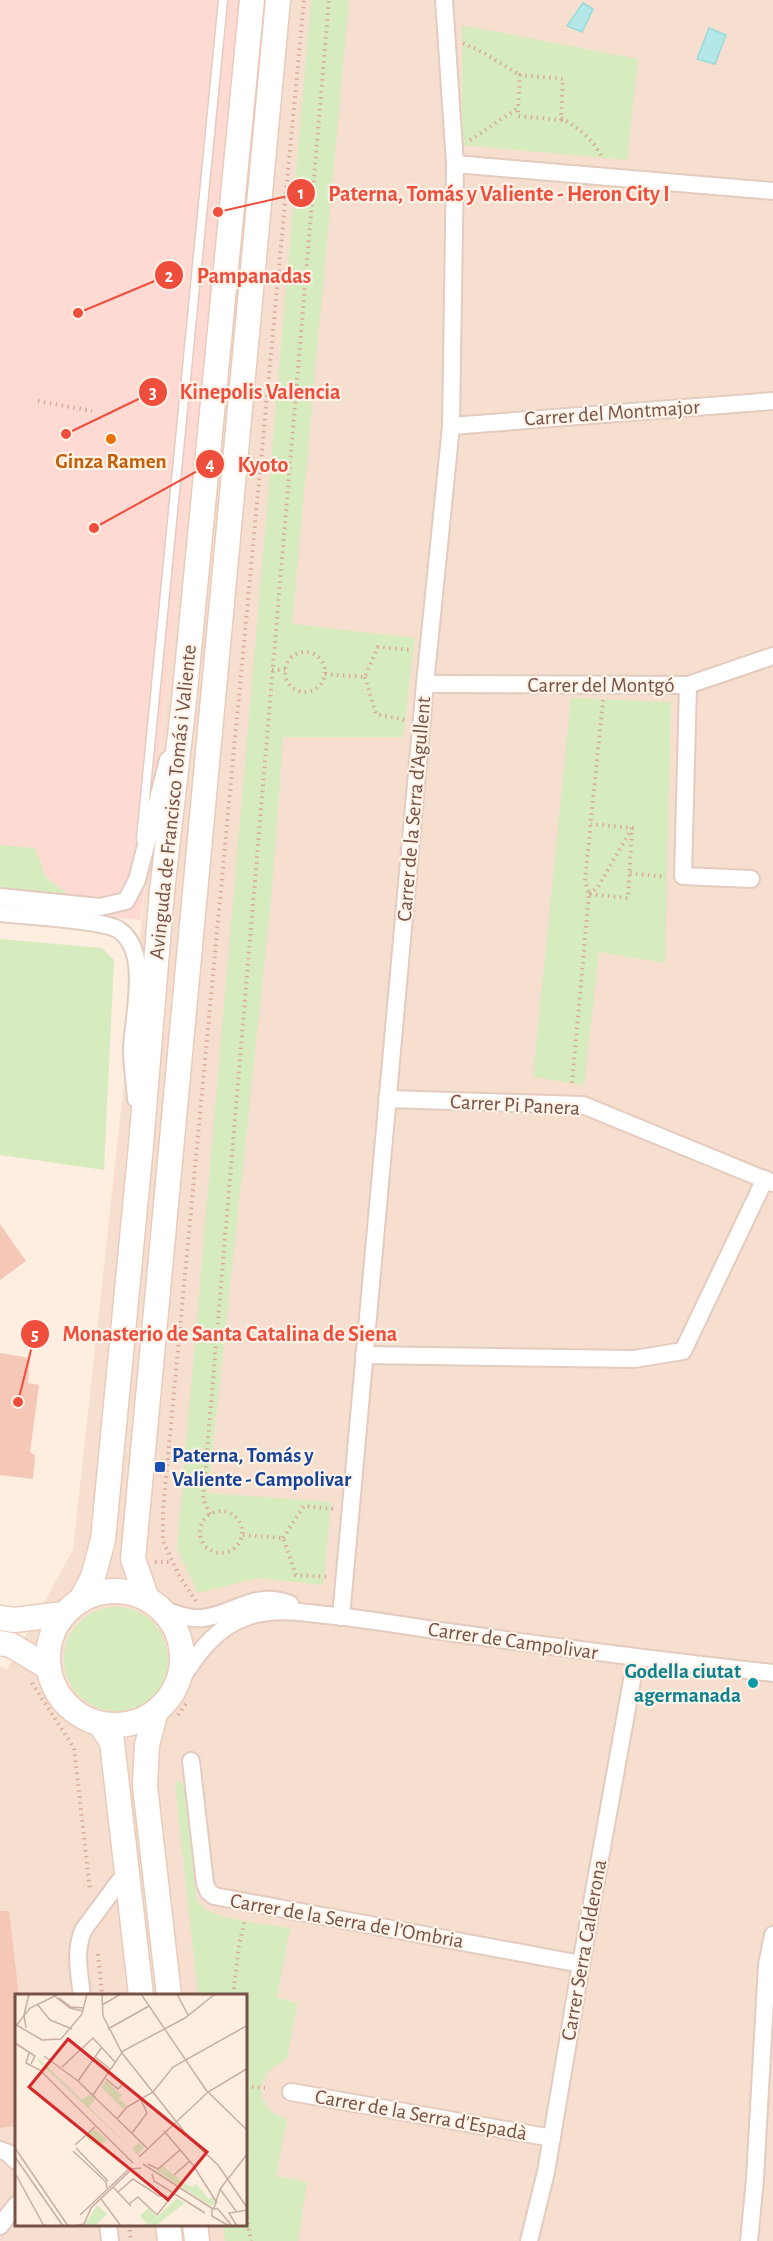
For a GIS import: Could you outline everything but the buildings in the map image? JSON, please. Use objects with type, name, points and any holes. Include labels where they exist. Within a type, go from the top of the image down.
[{"type":"main road","name":"Avinguda de Francisco Tomás i Valiente","points":[[72,1607],[93,1577],[103,1540],[141,1145],[162,891],[184,701],[252,0]]},
{"type":"main road","name":"Avinguda de Francisco Tomás i Valiente","points":[[154,1604],[133,1559],[278,0]]},
{"type":"main road","points":[[0,1618],[14,1620],[72,1607],[102,1592],[125,1591],[154,1604],[174,1626],[182,1646],[183,1693],[168,1700],[166,1715],[147,1745],[145,1786],[169,1994]]},
{"type":"main road","points":[[39,1673],[54,1630],[72,1607]]},
{"type":"main road","points":[[0,1643],[11,1645],[55,1688],[67,1704],[84,1717],[100,1724],[122,1725],[166,1715]]},
{"type":"main road","points":[[100,1724],[112,1742],[141,1994]]},
{"type":"main road","points":[[168,2226],[170,2241]]},
{"type":"main road","points":[[195,2226],[197,2241]]},
{"type":"street","name":"Carrer de la Serra d'Agullent","points":[[341,1617],[421,723],[451,426],[455,164],[444,0]]},
{"type":"street","points":[[455,164],[773,191]]},
{"type":"street","name":"Carrer del Montmajor","points":[[451,426],[773,401]]},
{"type":"street","name":"Carrer del Montgó","points":[[425,684],[688,685],[773,656]]},
{"type":"street","points":[[688,685],[683,876],[751,879]]},
{"type":"street","points":[[0,897],[100,907],[126,901],[137,880],[184,701]]},
{"type":"street","points":[[0,914],[96,922],[118,929],[132,946],[138,966],[132,1050],[141,1145]]},
{"type":"street","name":"Carrer Pi Panera","points":[[387,1099],[583,1106],[769,1181]]},
{"type":"street","points":[[364,1355],[634,1359],[683,1351],[769,1181]]},
{"type":"street","name":"Carrer de Campolivar","points":[[154,1604],[182,1616],[202,1618],[266,1599],[282,1601],[307,1613]]},
{"type":"street","name":"Carrer de Campolivar","points":[[183,1693],[197,1654],[217,1633],[240,1619],[268,1611],[341,1617],[636,1658],[773,1672]]},
{"type":"street","name":"Carrer Serra Calderona","points":[[529,2241],[540,2203],[552,2138],[636,1658]]},
{"type":"street","name":"Carrer de la Serra de l’Ombria","points":[[191,1761],[205,1883],[208,1891],[214,1896],[581,1964]]},
{"type":"street","points":[[82,1994],[77,1951],[84,1929],[127,1871]]},
{"type":"street","points":[[748,2241],[755,2179],[767,1965],[773,1935]]},
{"type":"street","name":"Carrer de la Serra d'Espadà","points":[[291,2092],[552,2138]]},
{"type":"street","points":[[0,2150],[15,2160]]},
{"type":"street","points":[[0,2226],[15,2206]]},
{"type":"street","points":[[108,2226],[110,2241]]},
{"type":"lane","points":[[137,880],[223,0]]},
{"type":"path","points":[[199,1604],[180,1577],[163,1541],[163,1510],[304,0]]},
{"type":"path","points":[[210,1514],[202,1499],[329,0]]},
{"type":"path","points":[[462,43],[484,53],[520,75],[563,79],[561,118]]},
{"type":"path","points":[[520,75],[518,116],[561,120],[561,118]]},
{"type":"path","points":[[462,145],[518,108]]},
{"type":"path","points":[[561,118],[583,132],[595,145],[602,158]]},
{"type":"path","points":[[38,401],[92,411]]},
{"type":"path","points":[[421,723],[376,714],[365,677],[378,647],[428,651]]},
{"type":"path","points":[[306,651],[318,656],[325,667],[325,674],[319,686],[313,690],[300,691],[288,684],[285,670],[289,658],[306,651]]},
{"type":"path","points":[[272,670],[285,670]]},
{"type":"path","points":[[325,674],[365,677]]},
{"type":"path","points":[[572,1083],[590,894],[585,881],[603,699]]},
{"type":"path","points":[[591,824],[632,828]]},
{"type":"path","points":[[590,894],[628,898],[632,828]]},
{"type":"path","points":[[590,894],[598,887],[632,828]]},
{"type":"path","points":[[630,873],[667,877]]},
{"type":"path","points":[[283,1538],[304,1506],[351,1511]]},
{"type":"path","points":[[221,1510],[235,1515],[240,1521],[243,1535],[237,1547],[225,1553],[211,1551],[206,1546],[200,1534],[203,1521],[210,1514],[221,1510]]},
{"type":"path","points":[[243,1535],[283,1538]]},
{"type":"path","points":[[283,1538],[296,1575],[324,1577]]},
{"type":"path","points":[[39,1673],[74,1748],[93,1916]]},
{"type":"path","points":[[166,1715],[183,1693]]},
{"type":"path","points":[[232,1994],[245,1916]]},
{"type":"path","points":[[97,1950],[102,1994]]},
{"type":"path","points":[[248,2086],[265,2088]]},
{"type":"path","points":[[248,2223],[251,2241]]},
{"type":"path","points":[[129,2226],[131,2241]]},
{"type":"shaded area","points":[[0,0],[249,0],[141,920],[0,906]]},
{"type":"shaded area","points":[[249,0],[773,0],[773,2241],[0,2241],[0,1666],[7,1669],[73,1550],[175,615]]},
{"type":"green space","points":[[311,0],[349,0],[292,624],[415,638],[403,737],[283,737],[271,902],[208,1493],[331,1502],[323,1585],[258,1578],[198,1593],[177,1549]]},
{"type":"green space","points":[[462,25],[638,59],[627,160],[462,145]]},
{"type":"green space","points":[[571,698],[671,702],[665,963],[599,952],[584,1085],[533,1077]]},
{"type":"green space","points":[[0,845],[35,848],[46,877],[68,894],[0,887]]},
{"type":"green space","points":[[0,939],[102,948],[114,960],[104,1170],[0,1155]]},
{"type":"green space","points":[[116,1607],[136,1611],[153,1622],[164,1639],[168,1659],[164,1679],[153,1696],[136,1707],[116,1711],[96,1707],[79,1696],[68,1679],[64,1659],[68,1639],[79,1622],[96,1611]]},
{"type":"green space","points":[[179,1781],[182,1783],[185,1791],[196,1898],[200,1904],[207,1910],[227,1917],[290,1928],[277,1998],[297,2003],[287,2059],[269,2072],[261,2088],[268,2108],[273,2113],[287,2119],[276,2176],[307,2182],[298,2241],[225,2241],[223,2226],[248,2226],[248,1994],[198,1994],[175,1783]]},
{"type":"water","points":[[583,3],[593,9],[582,32],[567,26]]},
{"type":"water","points":[[709,28],[726,35],[715,64],[697,59]]},
{"type":"place","name":"Paterna, Tomás y Valiente - Heron City I","points":[[218,212]]},
{"type":"place","name":"Pampanadas","points":[[78,313]]},
{"type":"place","name":"Kinepolis Valencia","points":[[66,434]]},
{"type":"place","name":"Ginza Ramen","points":[[111,439]]},
{"type":"place","name":"Kyoto","points":[[94,528]]},
{"type":"place","name":"Monasterio de Santa Catalina de Siena","points":[[18,1402]]},
{"type":"place","name":"Paterna, Tomás y Valiente - Campolivar","points":[[160,1467]]},
{"type":"place","name":"Godella ciutat agermanada","points":[[753,1683]]}]
